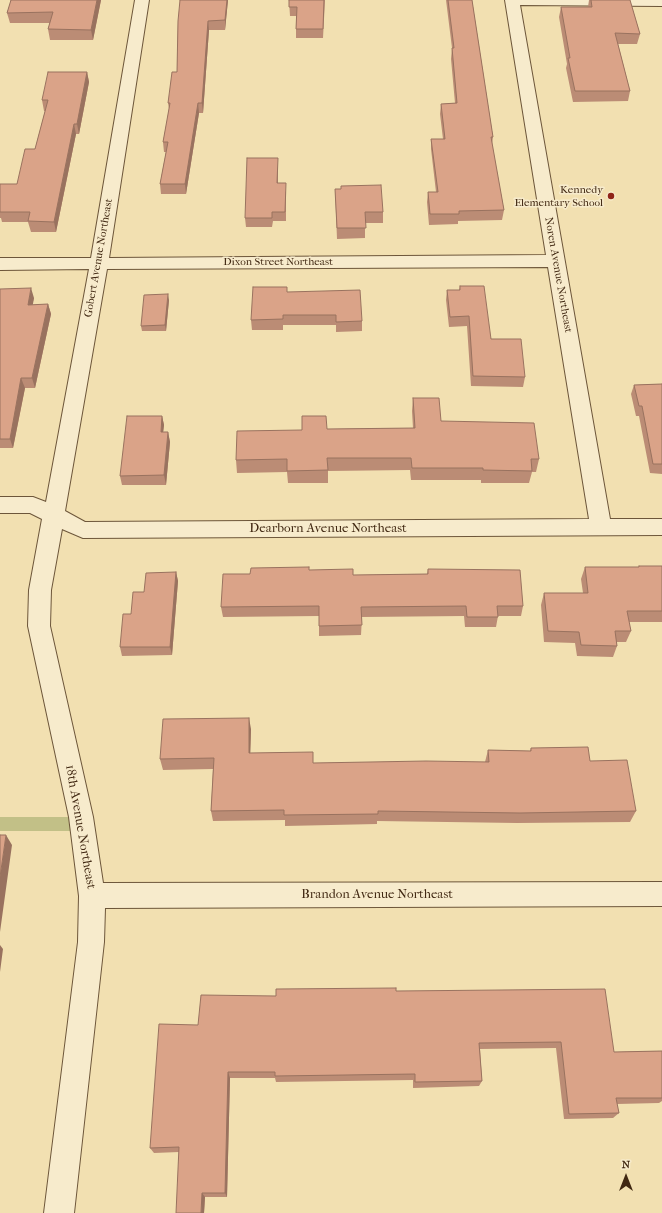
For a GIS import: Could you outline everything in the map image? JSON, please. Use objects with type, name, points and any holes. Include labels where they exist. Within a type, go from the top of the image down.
[{"type":"street","name":"Gobert Avenue Northeast","points":[[54,516],[99,263],[142,0]]},
{"type":"street","points":[[512,0],[662,2]]},
{"type":"street","name":"Noren Avenue Northeast","points":[[512,0],[601,527]]},
{"type":"street","name":"Dixon Street Northeast","points":[[0,264],[556,261]]},
{"type":"street","name":"Dearborn Avenue Northeast","points":[[0,505],[33,505],[82,530],[662,527]]},
{"type":"street","name":"18th Avenue Northeast","points":[[54,516],[40,590],[39,626],[84,831],[92,896],[91,942],[59,1213]]},
{"type":"street","name":"Brandon Avenue Northeast","points":[[92,896],[662,894]]},
{"type":"shaded area","points":[[0,817],[81,817],[84,831],[0,831]]},
{"type":"building","points":[[11,0],[97,0],[91,30],[48,29],[53,12],[7,13]]},
{"type":"building","points":[[180,0],[227,0],[225,20],[208,21],[202,103],[198,103],[185,184],[160,184],[168,142],[163,142],[170,103],[168,103],[172,72],[177,72]]},
{"type":"building","points":[[289,0],[324,0],[323,29],[296,29],[297,7],[289,7]]},
{"type":"building","points":[[448,0],[472,0],[493,137],[491,137],[504,210],[459,211],[459,214],[430,214],[428,192],[438,192],[431,139],[445,139],[441,104],[457,103],[452,48],[454,48]]},
{"type":"building","points":[[591,0],[630,0],[640,34],[615,33],[630,91],[575,91],[568,58],[570,58],[561,7],[592,7]]},
{"type":"building","points":[[48,72],[87,72],[77,124],[74,124],[54,222],[28,221],[30,212],[0,212],[0,184],[17,184],[25,149],[35,149],[48,100],[42,100]]},
{"type":"building","points":[[247,158],[278,158],[277,183],[286,183],[285,212],[272,212],[272,218],[245,218]]},
{"type":"building","points":[[381,185],[383,212],[365,212],[366,228],[337,228],[335,189],[341,189],[341,186]]},
{"type":"building","points":[[460,286],[484,286],[491,339],[521,339],[525,377],[473,376],[469,316],[450,317],[447,290],[460,290]]},
{"type":"building","points":[[253,287],[287,287],[287,292],[360,290],[362,321],[336,322],[336,315],[283,315],[283,319],[251,320]]},
{"type":"building","points":[[31,288],[28,305],[48,304],[32,378],[21,378],[10,439],[0,439],[0,289]]},
{"type":"building","points":[[168,294],[165,325],[141,326],[144,295]]},
{"type":"building","points":[[662,384],[662,464],[653,464],[642,406],[639,406],[634,385]]},
{"type":"building","points":[[413,398],[439,398],[441,421],[534,423],[539,459],[531,459],[532,471],[483,470],[483,468],[412,468],[411,458],[327,458],[328,470],[287,471],[287,459],[236,460],[237,431],[302,430],[302,416],[326,416],[327,429],[415,428]]},
{"type":"building","points":[[127,416],[162,416],[161,432],[168,432],[164,475],[120,476]]},
{"type":"building","points":[[662,566],[662,611],[627,611],[631,631],[615,631],[617,646],[581,645],[579,632],[548,631],[544,593],[588,593],[585,567]]},
{"type":"building","points":[[309,567],[309,570],[353,569],[353,575],[428,574],[428,569],[520,570],[523,606],[497,606],[498,617],[467,617],[466,606],[361,607],[362,625],[319,626],[319,606],[221,607],[223,574],[250,574],[251,568]]},
{"type":"building","points":[[176,572],[170,647],[120,647],[123,614],[131,614],[133,592],[144,592],[146,573]]},
{"type":"building","points":[[249,718],[249,753],[313,752],[313,763],[426,761],[489,762],[488,750],[531,751],[531,748],[588,747],[590,761],[627,760],[636,811],[520,813],[378,811],[378,814],[284,815],[284,810],[211,811],[214,758],[160,759],[163,719]]},
{"type":"building","points":[[0,835],[6,835],[0,877]]},
{"type":"building","points":[[396,988],[396,991],[605,989],[614,1052],[662,1051],[662,1098],[616,1098],[619,1113],[569,1114],[561,1042],[479,1043],[482,1081],[415,1082],[415,1074],[275,1076],[275,1072],[228,1072],[225,1193],[202,1193],[201,1213],[176,1213],[179,1147],[150,1148],[159,1024],[198,1025],[201,995],[276,996],[276,989]]},
{"type":"place","name":"Kennedy Elementary School","points":[[611,196]]}]
